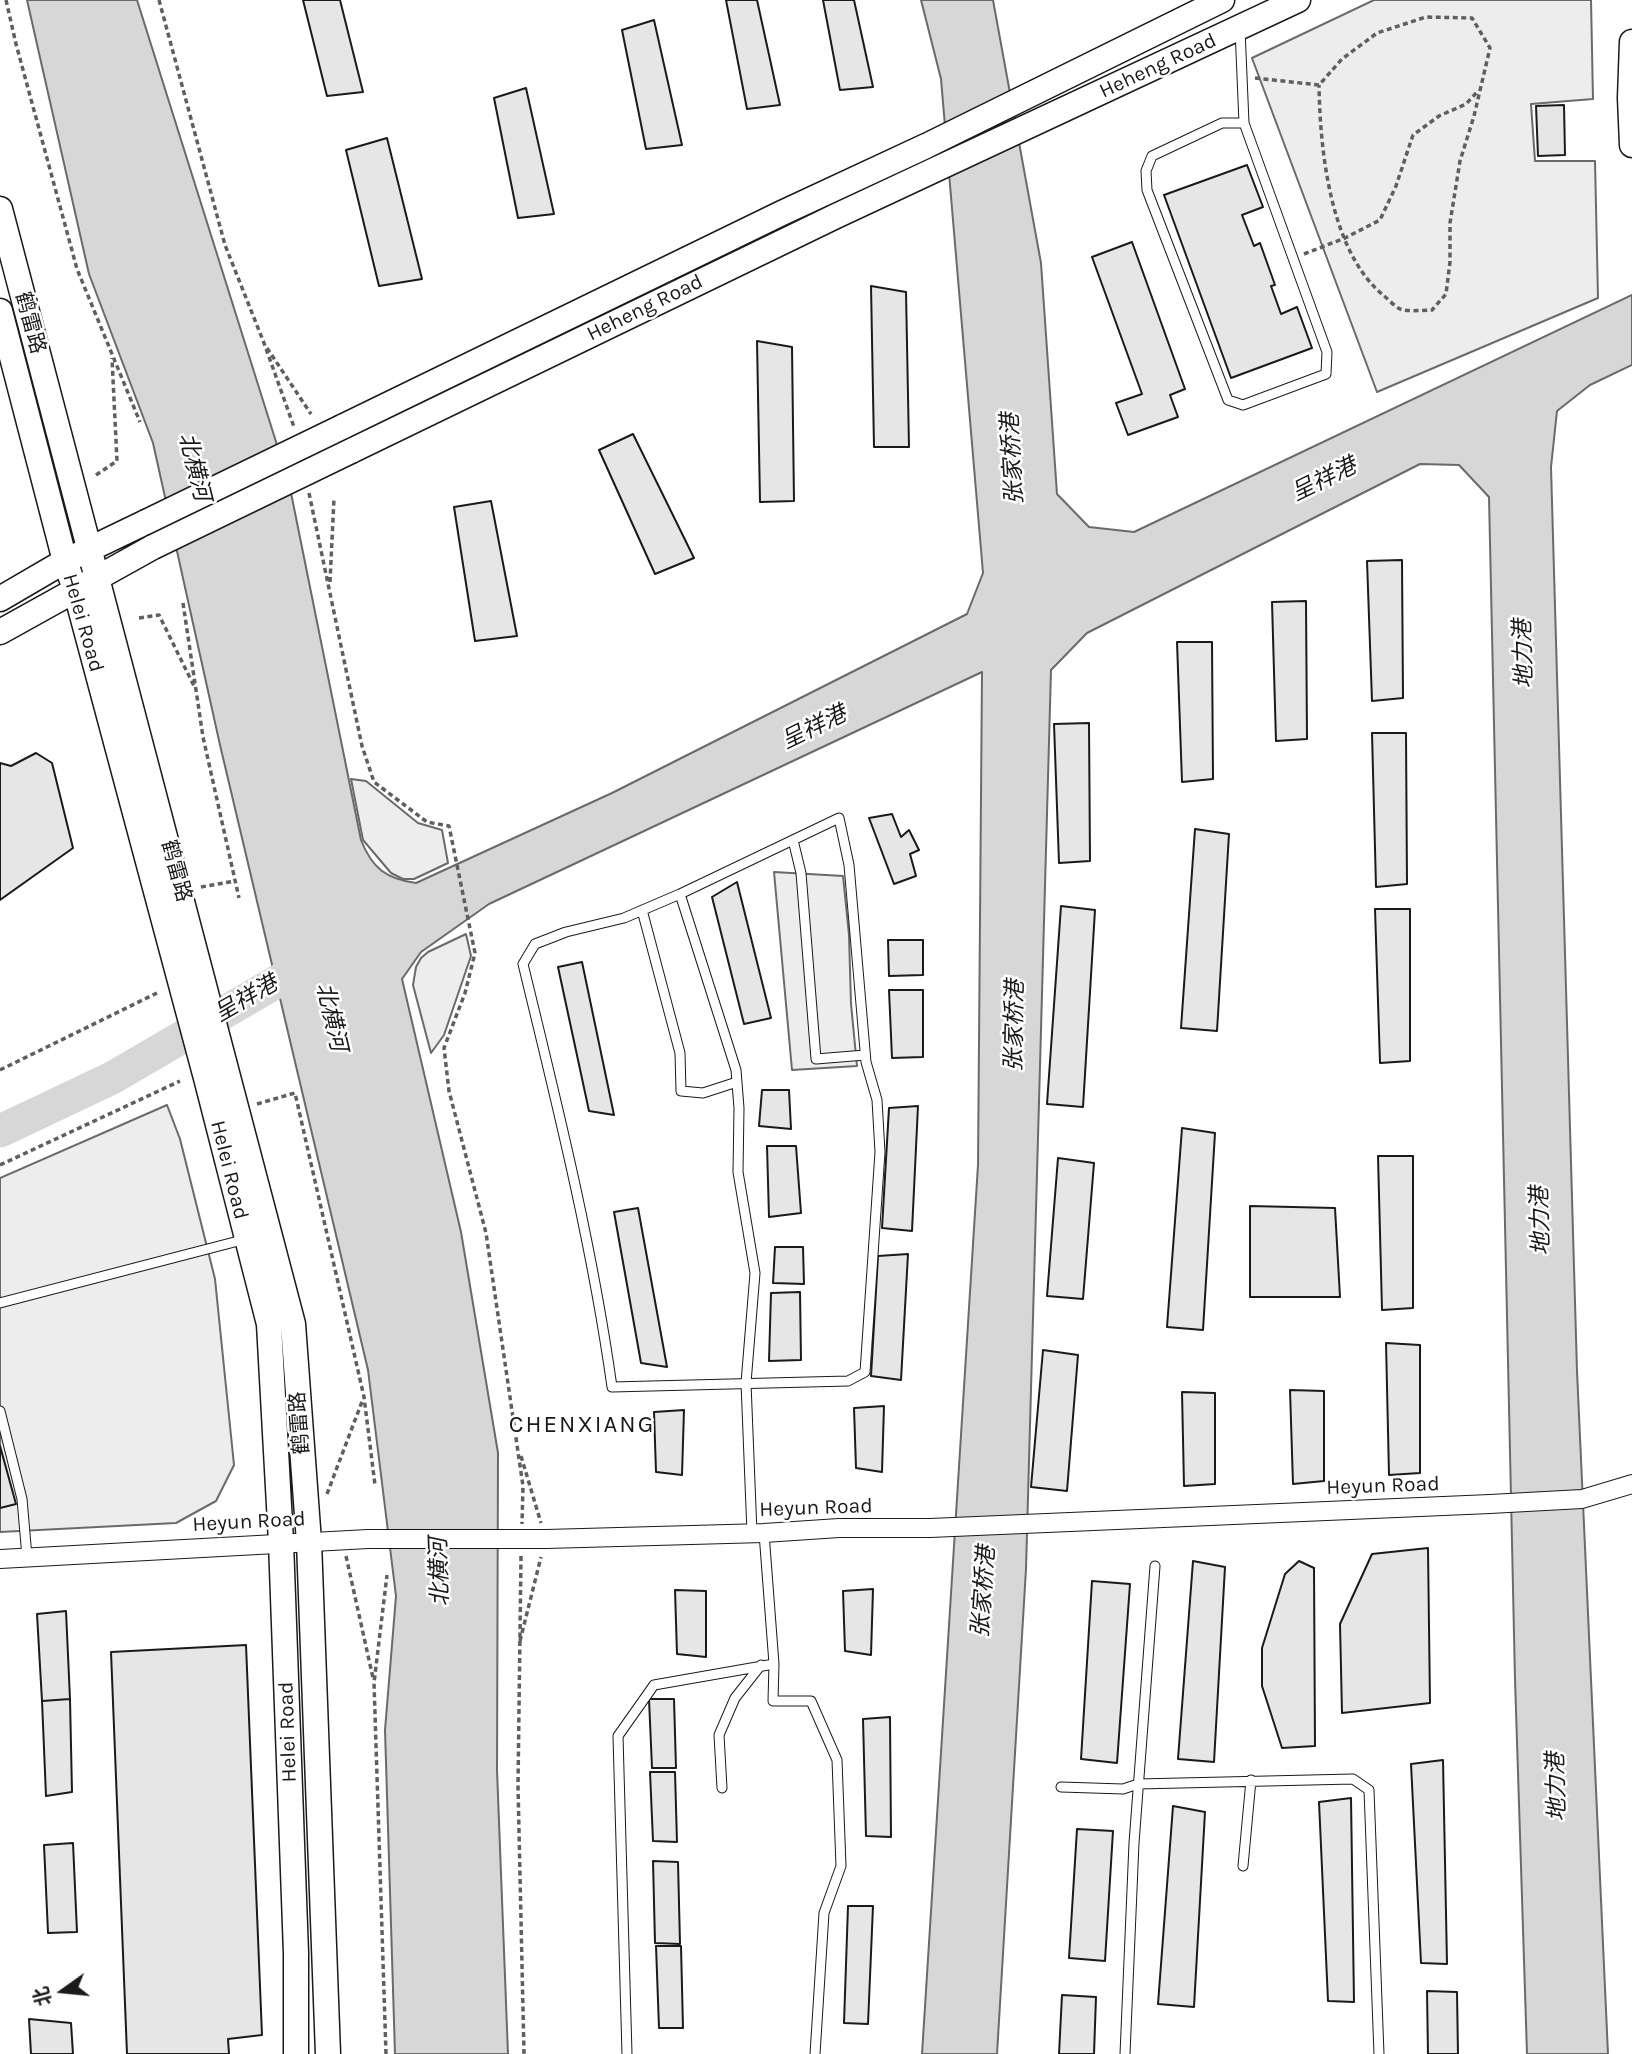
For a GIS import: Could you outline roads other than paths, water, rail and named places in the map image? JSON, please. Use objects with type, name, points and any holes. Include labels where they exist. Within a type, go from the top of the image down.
[{"type":"street","name":"Heheng Road","points":[[0,632],[153,547],[932,171],[1298,0]]},
{"type":"street","name":"Heheng Road","points":[[0,599],[65,561],[782,213],[926,146],[1210,3]]},
{"type":"street","points":[[1210,3],[1217,38]]},
{"type":"street","points":[[1632,42],[1632,145]]},
{"type":"street","name":"鹤雷路","points":[[0,209],[204,977],[217,1075],[293,1324],[309,1542],[328,2054]]},
{"type":"street","name":"Helei Road","points":[[0,311],[65,561],[75,589],[168,990],[217,1075],[247,1239],[269,1324],[281,1542],[296,1953],[296,2054]]},
{"type":"street","name":"Heyun Road","points":[[0,1559],[281,1542],[546,1539],[839,1528],[930,1528],[1490,1504],[1582,1499],[1632,1483]]},
{"type":"lane","points":[[1240,28],[1244,123],[1327,352],[1326,374],[1243,405],[1228,400],[1147,190],[1146,172],[1152,156],[1222,123],[1244,123]]},
{"type":"lane","points":[[839,818],[849,864],[865,1055],[877,1100],[880,1152],[865,1372],[848,1381],[612,1388],[581,1205],[523,964],[535,944],[642,910],[793,839],[839,818]]},
{"type":"lane","points":[[793,839],[801,873],[816,1059],[865,1055]]},
{"type":"lane","points":[[680,894],[736,1070],[739,1108],[738,1172],[755,1273],[746,1383],[758,1533],[774,1664],[772,1701],[811,1701],[837,1760],[842,1866],[824,1913],[816,2054]]},
{"type":"lane","points":[[642,910],[680,1053],[681,1091],[703,1093],[737,1082]]},
{"type":"lane","points":[[0,1303],[247,1239]]},
{"type":"lane","points":[[0,1411],[22,1499],[27,1558]]},
{"type":"lane","points":[[1125,2054],[1138,1784],[1155,1566]]},
{"type":"lane","points":[[627,2054],[618,1736],[654,1685],[774,1664]]},
{"type":"lane","points":[[722,1788],[719,1735],[736,1698],[761,1665]]},
{"type":"lane","points":[[1060,1787],[1123,1789],[1138,1784],[1353,1779],[1369,1790],[1379,2054]]},
{"type":"lane","points":[[1243,1866],[1251,1780]]},
{"type":"water","points":[[27,0],[137,0],[289,483],[361,840],[375,865],[388,875],[405,881],[416,883],[612,793],[967,614],[983,573],[941,79],[921,0],[993,0],[1041,263],[1057,494],[1089,527],[1134,532],[1632,295],[1632,365],[1590,385],[1557,411],[1551,467],[1577,1371],[1608,2054],[1527,2054],[1515,1679],[1489,497],[1459,465],[1420,464],[1087,633],[1051,670],[1026,1569],[997,2054],[922,2054],[978,1165],[982,672],[489,904],[421,952],[402,979],[461,1232],[498,1453],[497,1770],[508,2054],[395,2054],[385,1730],[396,1596],[368,1370],[220,745],[153,443],[89,274]]},
{"type":"waterway","name":"呈祥港","points":[[0,1131],[112,1078],[314,960]]},
{"type":"district","name":"CHENXIANG","points":[[582,1425]]},
{"type":"water label","name":"张家桥港","points":[[1013,459]]},
{"type":"water label","name":"北横河","points":[[194,467]]},
{"type":"water label","name":"地力港","points":[[1524,654]]},
{"type":"water label","name":"北横河","points":[[331,1017]]},
{"type":"water label","name":"张家桥港","points":[[1015,1026]]},
{"type":"water label","name":"地力港","points":[[1541,1221]]},
{"type":"water label","name":"北横河","points":[[440,1572]]},
{"type":"water label","name":"张家桥港","points":[[984,1592]]},
{"type":"water label","name":"地力港","points":[[1557,1787]]}]
